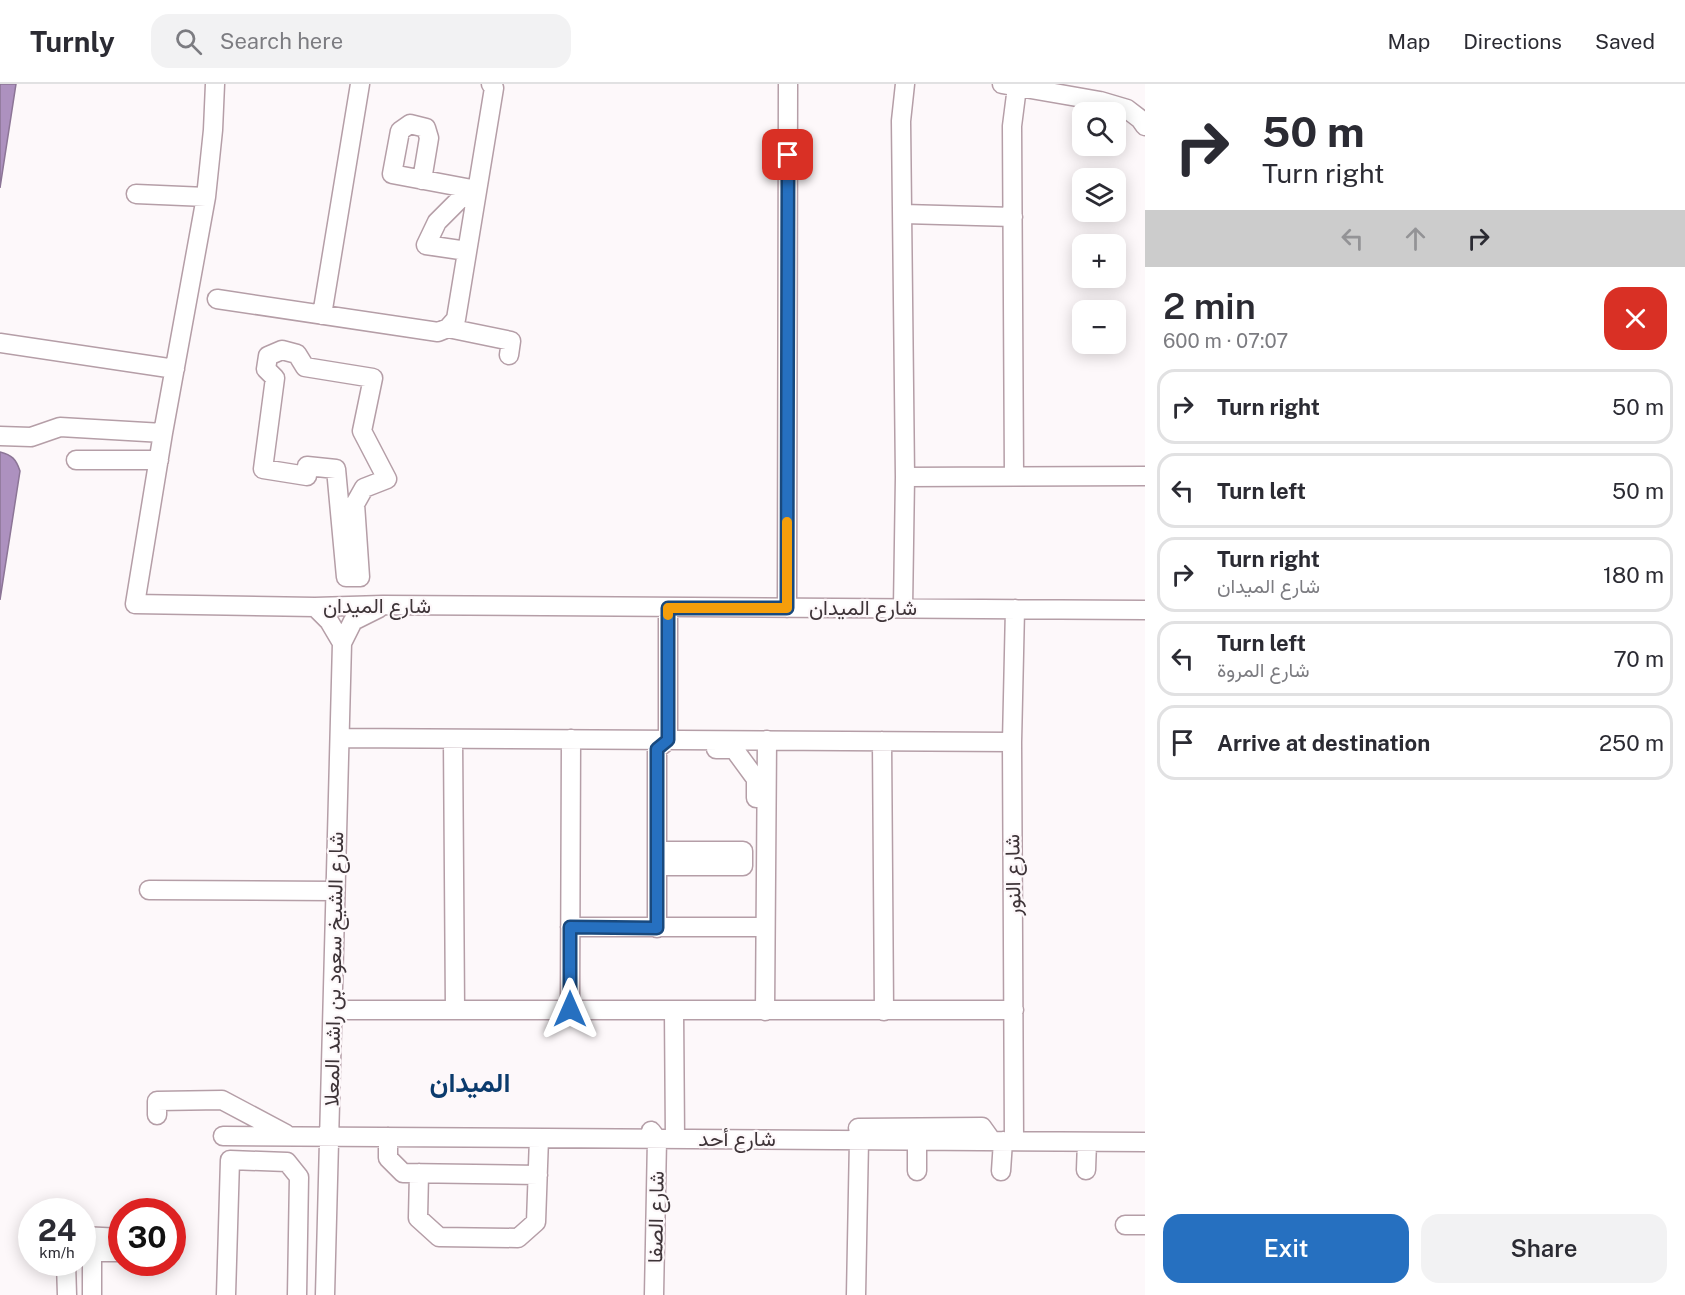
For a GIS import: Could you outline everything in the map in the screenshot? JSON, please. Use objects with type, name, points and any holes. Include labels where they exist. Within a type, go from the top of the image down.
[{"type":"street","name":"شارع الميدان","points":[[215,84],[206,197],[135,604],[315,607],[383,605],[1144,609]]},
{"type":"street","points":[[322,315],[360,84]]},
{"type":"street","points":[[217,299],[438,332],[448,328],[456,319],[494,88],[491,84]]},
{"type":"street","points":[[787,608],[788,84]]},
{"type":"street","points":[[903,608],[905,438],[902,121],[905,84]]},
{"type":"street","points":[[1014,477],[1010,85],[1118,106],[1127,109],[1145,126]]},
{"type":"street","points":[[422,180],[477,190]]},
{"type":"street","points":[[467,251],[426,245],[437,222],[463,196],[477,190]]},
{"type":"street","points":[[136,194],[206,197]]},
{"type":"street","points":[[904,214],[1013,217]]},
{"type":"street","points":[[448,328],[512,341],[509,355]]},
{"type":"street","points":[[0,343],[175,369]]},
{"type":"street","points":[[282,350],[297,354],[305,368],[373,378],[362,431],[387,479],[364,488],[355,504],[360,577],[346,577],[336,469],[307,466],[307,476],[263,469],[275,378],[266,369],[268,357],[282,350]]},
{"type":"street","points":[[0,436],[31,437],[60,427],[163,434]]},
{"type":"street","points":[[76,460],[159,459]]},
{"type":"street","points":[[905,477],[1145,476]]},
{"type":"street","points":[[342,643],[352,621],[383,605]]},
{"type":"street","points":[[315,607],[330,621],[342,643]]},
{"type":"street","points":[[657,928],[668,608]]},
{"type":"street","name":"شارع النور","points":[[1001,1171],[1014,1010],[1012,742],[1015,609]]},
{"type":"street","name":"شارع الشيخ سعود بن راشد المعلا","points":[[325,1295],[333,1010],[330,891],[340,738],[342,643]]},
{"type":"street","points":[[340,738],[627,740],[663,745],[734,749],[756,779],[755,864],[765,927],[765,1011]]},
{"type":"street","points":[[453,739],[455,1010]]},
{"type":"street","points":[[570,1009],[571,739]]},
{"type":"street","points":[[663,745],[767,740],[1012,742]]},
{"type":"street","points":[[755,864],[767,740]]},
{"type":"street","points":[[882,741],[884,1011]]},
{"type":"street","points":[[149,890],[330,891],[321,1082],[331,1090]]},
{"type":"street","points":[[570,927],[765,927]]},
{"type":"street","points":[[609,1010],[619,1000],[735,1000],[740,1010]]},
{"type":"street","points":[[333,1010],[1014,1010]]},
{"type":"street","name":"شارع الصفا","points":[[654,1295],[674,1139],[674,1010]]},
{"type":"street","points":[[157,1115],[157,1101],[222,1100],[289,1136]]},
{"type":"street","points":[[358,1137],[369,1127],[649,1128],[674,1139],[700,1128],[982,1127],[1003,1141]]},
{"type":"street","name":"شارع أحد","points":[[223,1136],[1145,1142]]},
{"type":"street","points":[[388,1137],[388,1158],[403,1173],[538,1175]]},
{"type":"street","points":[[419,1173],[418,1218],[439,1237],[518,1239],[536,1222],[539,1138]]},
{"type":"street","points":[[856,1295],[859,1140]]},
{"type":"street","points":[[917,1141],[917,1171]]},
{"type":"street","points":[[1086,1170],[1087,1142]]},
{"type":"street","points":[[226,1295],[230,1160],[287,1162],[299,1177],[297,1295]]},
{"type":"street","points":[[1125,1225],[1145,1225]]},
{"type":"street","points":[[92,1295],[92,1252],[108,1252]]},
{"type":"street","points":[[66,1276],[67,1295]]},
{"type":"shaded area","points":[[0,84],[16,84],[0,188]]},
{"type":"shaded area","points":[[0,452],[13,458],[20,471],[0,600]]},
{"type":"slow traffic","points":[[668,615],[668,608],[787,608],[787,522]]},
{"type":"district","name":"الميدان","points":[[470,1083]]},
{"type":"route","points":[[570,1009],[570,927],[657,928],[657,749],[668,740],[668,608],[787,608],[788,155]]}]
